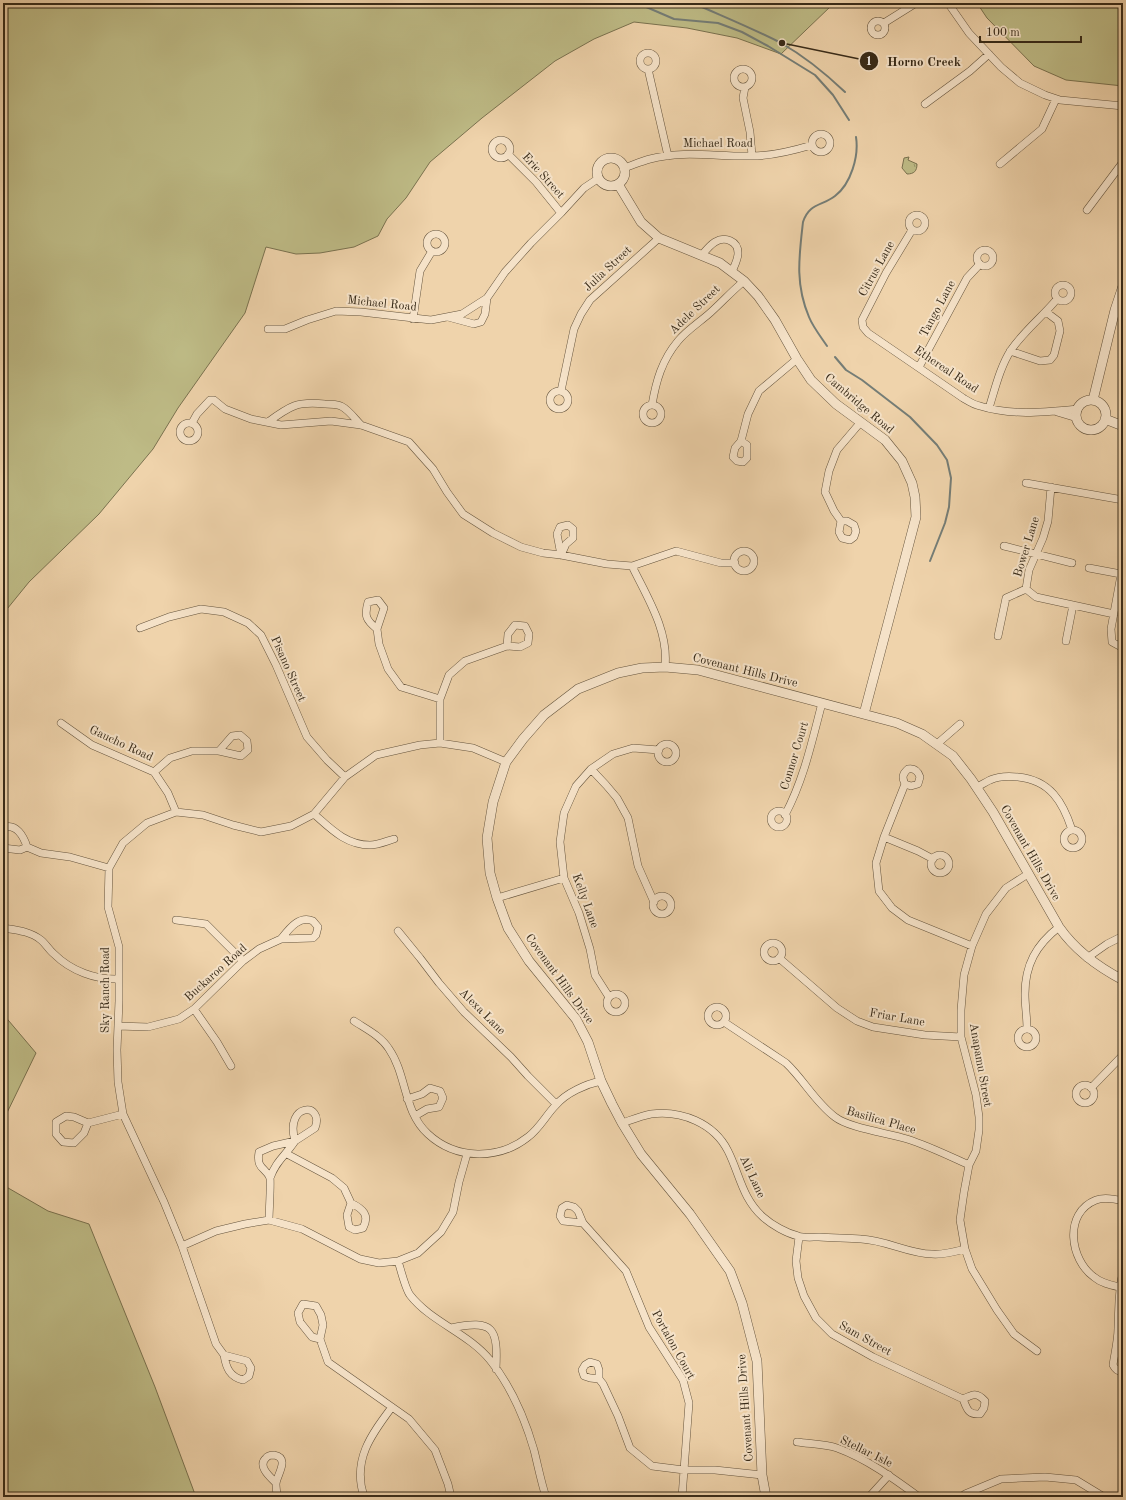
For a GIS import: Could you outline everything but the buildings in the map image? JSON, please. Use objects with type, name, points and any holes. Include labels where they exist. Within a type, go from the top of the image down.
[{"type":"street","points":[[884,23],[916,3]]},
{"type":"street","points":[[948,3],[969,32],[1000,67],[1020,82],[1045,96],[1056,99],[1123,106]]},
{"type":"street","points":[[925,104],[970,71],[989,54]]},
{"type":"street","points":[[648,69],[668,156]]},
{"type":"street","points":[[745,87],[743,98],[750,132],[752,156]]},
{"type":"street","points":[[1000,164],[1042,129],[1056,99]]},
{"type":"street","name":"Michael Road","points":[[624,168],[650,159],[668,156],[705,154],[752,156],[788,152],[812,145]]},
{"type":"street","name":"Eric Street","points":[[508,154],[536,182],[561,213]]},
{"type":"street","points":[[606,159],[615,159],[622,164],[624,168],[624,177],[618,184],[605,184],[599,178],[599,165],[606,159]]},
{"type":"street","points":[[1087,210],[1123,162]]},
{"type":"street","name":"Michael Road","points":[[268,329],[285,329],[336,311],[361,312],[431,320],[462,314],[487,298],[505,272],[531,243],[584,188],[599,178]]},
{"type":"street","name":"Cambridge Road","points":[[618,184],[641,222],[659,238],[720,263],[744,281],[758,296],[775,320],[797,359],[812,380],[836,404],[885,440],[902,461],[912,483],[915,497],[916,517],[864,714]]},
{"type":"street","name":"Citrus Lane","points":[[862,320],[886,273],[912,230]]},
{"type":"street","name":"Julia Street","points":[[561,391],[574,329],[584,309],[590,300],[659,238]]},
{"type":"street","points":[[702,255],[714,242],[722,239],[734,242],[738,253],[732,272]]},
{"type":"street","points":[[413,319],[420,271],[432,251]]},
{"type":"street","name":"Tango Lane","points":[[919,367],[967,278],[980,264]]},
{"type":"street","name":"Adele Street","points":[[652,405],[656,382],[662,367],[679,340],[744,281]]},
{"type":"street","points":[[1093,400],[1115,310],[1123,286]]},
{"type":"street","name":"Michael Road","points":[[448,317],[474,324],[481,322],[485,314],[487,298]]},
{"type":"street","points":[[989,408],[1000,372],[1010,351],[1022,335],[1058,299]]},
{"type":"street","points":[[1010,351],[1040,361],[1050,360],[1054,355],[1060,331],[1058,321],[1046,312]]},
{"type":"street","name":"Ethereal Road","points":[[862,320],[863,327],[868,332],[963,398],[979,406],[1007,412],[1055,411],[1077,413]]},
{"type":"street","points":[[741,440],[748,414],[759,392],[797,359]]},
{"type":"street","points":[[192,423],[197,414],[209,400],[214,400],[225,409],[251,419],[281,425],[331,422],[361,425],[409,442],[433,469],[463,514],[521,547],[543,553],[607,564],[632,566],[676,551],[721,563],[735,562]]},
{"type":"street","points":[[1093,400],[1101,404],[1106,415],[1100,426],[1092,430],[1084,428],[1081,425],[1077,413],[1084,402],[1093,400]]},
{"type":"street","points":[[268,422],[297,404],[313,403],[341,406],[361,425]]},
{"type":"street","points":[[1105,419],[1123,426]]},
{"type":"street","points":[[841,522],[825,492],[829,471],[837,450],[860,423]]},
{"type":"street","points":[[1026,483],[1123,500]]},
{"type":"street","name":"Bower Lane","points":[[1026,589],[1029,570],[1037,554],[1048,521],[1051,487]]},
{"type":"street","points":[[1004,546],[1072,563]]},
{"type":"street","points":[[1123,564],[1111,629],[1112,642],[1123,648]]},
{"type":"street","points":[[632,566],[660,628],[666,650],[665,666]]},
{"type":"street","points":[[1089,568],[1121,574]]},
{"type":"street","name":"Bower Lane","points":[[1026,589],[1036,597],[1114,614]]},
{"type":"street","name":"Bower Lane","points":[[998,636],[1006,598],[1026,589]]},
{"type":"street","points":[[1066,641],[1073,605]]},
{"type":"street","name":"Pisano Street","points":[[140,628],[169,617],[201,609],[224,612],[248,623],[261,635],[276,665],[307,737],[327,760],[345,777]]},
{"type":"street","points":[[376,629],[379,644],[388,669],[401,687],[440,699]]},
{"type":"street","points":[[440,743],[440,699],[449,675],[465,661],[507,646]]},
{"type":"street","name":"Covenant Hills Drive","points":[[766,1497],[762,1475],[756,1361],[740,1296],[730,1272],[708,1238],[666,1183],[641,1154],[622,1123],[601,1081],[588,1042],[576,1019],[529,960],[508,928],[497,898],[490,873],[487,838],[493,802],[506,762],[523,739],[544,715],[578,689],[618,673],[642,668],[665,666],[698,670],[897,723],[922,734],[953,756],[977,787],[993,812],[1065,936],[1087,958],[1123,980]]},
{"type":"street","name":"Connor Court","points":[[785,815],[803,776],[822,703]]},
{"type":"street","name":"Gaucho Road","points":[[61,723],[92,745],[154,772],[168,793],[176,812]]},
{"type":"street","points":[[937,744],[960,724]]},
{"type":"street","name":"Sky Ranch Road","points":[[224,1355],[216,1344],[182,1246],[164,1202],[123,1114],[118,1082],[119,947],[108,907],[109,868],[123,843],[147,823],[176,812],[203,815],[261,832],[291,826],[314,814],[345,777],[376,756],[440,743],[473,748],[506,762]]},
{"type":"street","name":"Kelly Lane","points":[[610,997],[595,975],[590,949],[580,913],[564,878],[560,842],[564,813],[576,786],[591,769],[613,754],[633,748],[659,750]]},
{"type":"street","points":[[154,772],[170,758],[192,751],[219,751]]},
{"type":"street","points":[[591,769],[617,798],[628,818],[638,866],[654,902]]},
{"type":"street","points":[[977,787],[991,779],[1004,776],[1028,778],[1038,781],[1047,787],[1058,799],[1064,809],[1072,830]]},
{"type":"street","points":[[905,784],[884,837],[876,863],[879,891],[892,908],[908,920],[972,946]]},
{"type":"street","points":[[314,814],[336,834],[354,843],[371,845],[394,839]]},
{"type":"street","points":[[3,828],[9,827],[19,831],[25,840],[27,847]]},
{"type":"street","points":[[884,837],[933,859]]},
{"type":"street","points":[[3,848],[20,850],[27,847],[41,853],[70,857],[109,868]]},
{"type":"street","name":"Anapamu Street","points":[[1028,874],[1006,888],[986,914],[972,946],[964,975],[961,1010],[961,1037],[976,1095],[979,1130],[976,1151],[969,1165],[960,1220],[965,1249],[972,1269],[997,1310],[1014,1334],[1037,1351]]},
{"type":"street","points":[[497,898],[564,878]]},
{"type":"street","name":"Buckaroo Road","points":[[118,1026],[148,1026],[178,1019],[194,1010],[243,961],[281,939],[290,927],[306,919],[317,923],[318,927],[316,935],[313,938],[281,939]]},
{"type":"street","points":[[176,920],[206,924],[243,961]]},
{"type":"street","points":[[1027,1029],[1026,978],[1031,960],[1047,936],[1059,927]]},
{"type":"street","points":[[3,928],[23,931],[41,940],[54,955],[69,967],[105,980],[119,979]]},
{"type":"street","name":"Alexa Lane","points":[[398,931],[464,1012],[511,1057],[556,1104]]},
{"type":"street","points":[[1087,958],[1107,944],[1123,936]]},
{"type":"street","name":"Friar Lane","points":[[779,958],[837,1008],[857,1022],[873,1027],[925,1035],[961,1037]]},
{"type":"street","points":[[194,1010],[217,1042],[231,1066]]},
{"type":"street","points":[[354,1021],[377,1035],[390,1049],[394,1057],[407,1099],[421,1126],[433,1138],[447,1147],[467,1154],[494,1153],[511,1148],[534,1132],[556,1104],[580,1088],[601,1081]]},
{"type":"street","name":"Basilica Place","points":[[724,1022],[786,1063],[794,1071],[818,1103],[836,1119],[908,1140],[969,1165]]},
{"type":"street","points":[[1091,1088],[1123,1055]]},
{"type":"street","points":[[407,1099],[422,1094],[430,1088],[440,1091],[443,1098],[439,1107],[427,1109],[415,1116]]},
{"type":"street","points":[[88,1123],[84,1133],[74,1143],[63,1142],[56,1134],[56,1122],[66,1116],[74,1117],[88,1123],[123,1114]]},
{"type":"street","name":"Ali Lane","points":[[622,1123],[650,1114],[661,1114],[679,1115],[704,1125],[722,1141],[728,1151],[748,1199],[755,1209],[774,1225],[799,1237],[876,1240],[913,1251],[933,1254],[951,1253],[965,1249]]},
{"type":"street","points":[[269,1220],[270,1178],[277,1161],[287,1154],[295,1141],[273,1146],[259,1152],[258,1159],[260,1166],[270,1178]]},
{"type":"street","points":[[287,1154],[332,1178],[344,1188],[351,1203]]},
{"type":"street","points":[[182,1246],[216,1231],[269,1220],[302,1229],[360,1259],[379,1263],[398,1261],[418,1254],[441,1232],[453,1212],[459,1182],[467,1154]]},
{"type":"street","points":[[1119,1287],[1105,1284],[1093,1277],[1080,1263],[1075,1250],[1073,1234],[1077,1218],[1086,1206],[1097,1200],[1114,1199],[1123,1201]]},
{"type":"street","name":"Portalon Court","points":[[583,1223],[626,1271],[649,1327],[683,1380],[689,1403],[682,1497]]},
{"type":"street","name":"Sam Street","points":[[799,1237],[796,1261],[798,1278],[804,1296],[816,1318],[832,1334],[873,1357],[964,1399]]},
{"type":"street","points":[[398,1261],[409,1294],[432,1315],[467,1339],[489,1359],[496,1368],[520,1413],[533,1449],[546,1497]]},
{"type":"street","points":[[1122,1371],[1115,1369],[1113,1365],[1118,1333],[1119,1287],[1123,1272]]},
{"type":"street","points":[[320,1339],[312,1337],[300,1322],[298,1313],[303,1304],[316,1306],[321,1315],[323,1325],[320,1339],[328,1362],[410,1419],[435,1450],[448,1484],[451,1497]]},
{"type":"street","points":[[452,1328],[468,1325],[482,1325],[488,1327],[493,1332],[497,1343],[496,1368]]},
{"type":"street","points":[[599,1379],[603,1384],[618,1416],[630,1448],[652,1466],[684,1470],[715,1470],[762,1475]]},
{"type":"street","points":[[364,1497],[361,1489],[360,1470],[364,1451],[371,1435],[392,1407]]},
{"type":"street","name":"Stellar Isle","points":[[797,1442],[835,1448],[863,1460],[889,1475],[919,1497]]},
{"type":"street","points":[[869,1497],[889,1475]]},
{"type":"street","points":[[961,1497],[1002,1479],[1045,1477],[1076,1480],[1104,1497]]},
{"type":"street","points":[[276,1483],[278,1497]]},
{"type":"green space","points":[[3,3],[832,3],[831,6],[781,54],[737,38],[687,28],[634,22],[594,39],[555,61],[482,118],[430,162],[406,198],[387,219],[378,236],[354,247],[320,253],[296,254],[266,247],[245,313],[178,408],[153,449],[99,514],[29,582],[3,614]]},
{"type":"green space","points":[[977,3],[1123,3],[1123,86],[1066,80],[1034,66],[987,18]]},
{"type":"green space","points":[[909,157],[908,160],[917,164],[917,166],[915,172],[907,174],[902,168],[904,158]]},
{"type":"green space","points":[[3,1014],[36,1053],[3,1121]]},
{"type":"green space","points":[[3,1185],[48,1211],[89,1224],[155,1387],[196,1497],[3,1497]]},
{"type":"waterway","points":[[637,3],[674,19],[718,23],[742,32],[768,46],[815,75],[833,95],[849,120]]},
{"type":"waterway","points":[[693,3],[781,43],[814,65],[845,92]]},
{"type":"waterway","points":[[827,346],[811,321],[802,293],[799,259],[803,222],[812,208],[830,199],[841,191],[853,169],[857,144],[856,137]]},
{"type":"waterway","points":[[835,357],[846,370],[862,380],[910,417],[937,445],[947,460],[951,478],[949,507],[945,523],[930,561]]},
{"type":"place","name":"Horno Creek","points":[[782,43]]}]
